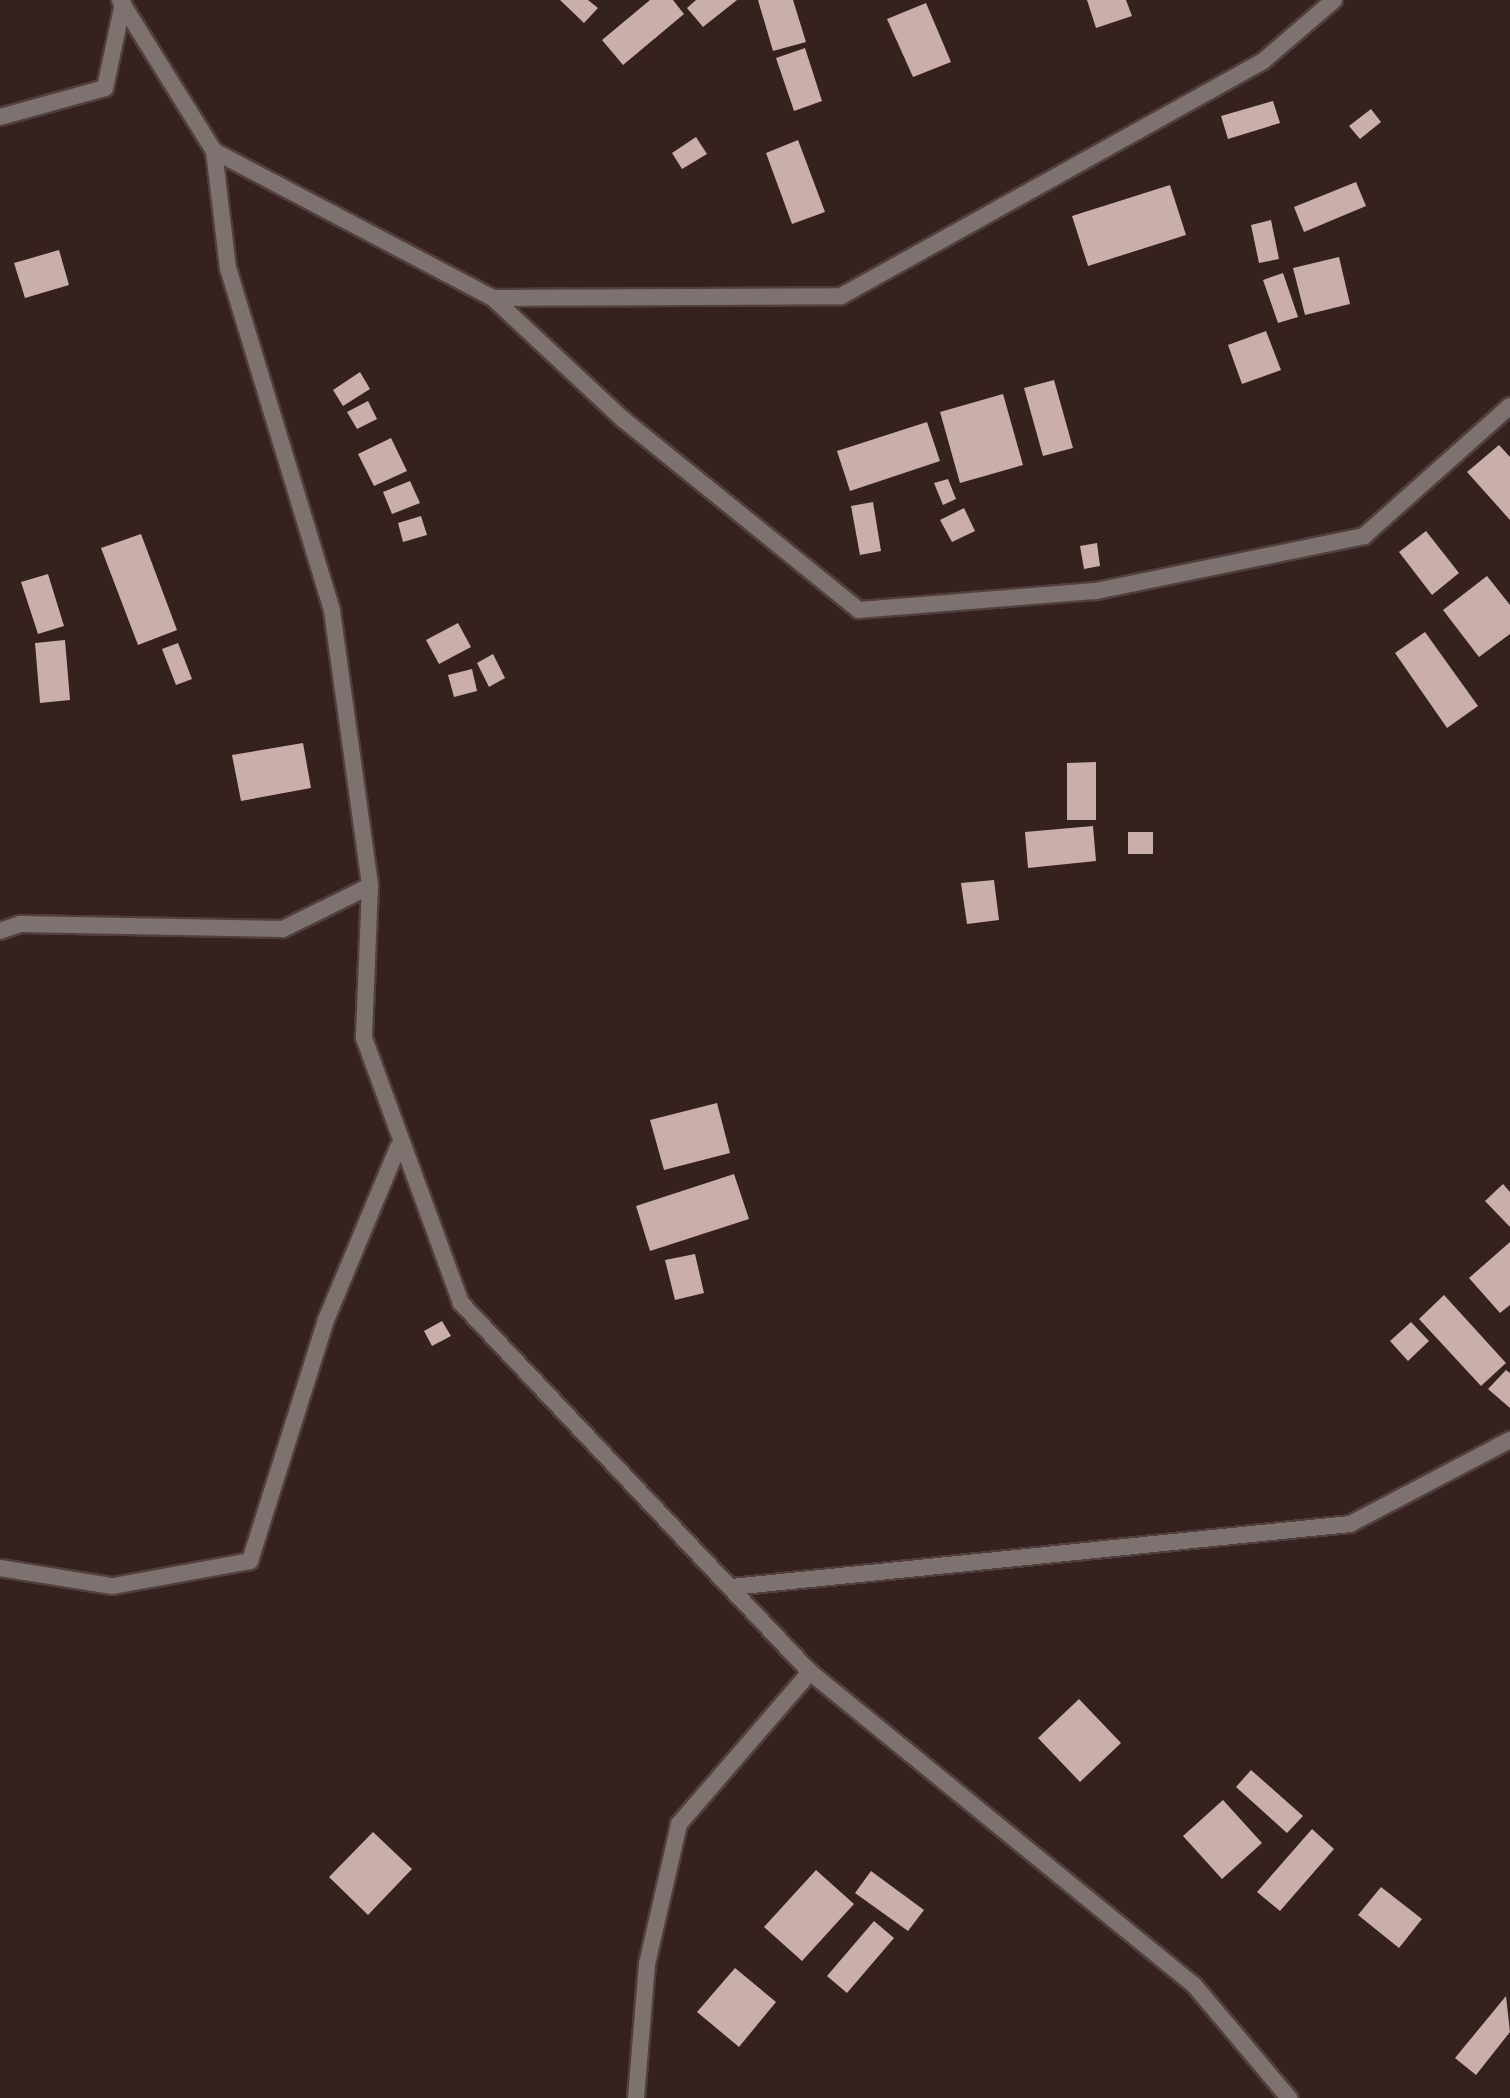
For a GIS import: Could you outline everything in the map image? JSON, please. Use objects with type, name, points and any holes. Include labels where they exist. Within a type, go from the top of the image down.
[{"type":"street","points":[[493,298],[841,296],[1262,62],[1334,0]]},
{"type":"street","points":[[0,117],[105,88],[121,1]]},
{"type":"street","points":[[121,1],[214,151],[228,268],[332,611],[370,886],[364,1038],[398,1147],[461,1303],[810,1672],[1194,1985],[1289,2098]]},
{"type":"street","points":[[214,151],[493,298],[624,420],[859,610],[1096,591],[1364,536],[1510,406]]},
{"type":"street","points":[[0,931],[20,924],[283,929],[370,886]]},
{"type":"street","points":[[0,1568],[113,1586],[250,1561],[326,1320],[398,1147]]},
{"type":"street","points":[[732,1587],[1350,1524],[1510,1440]]},
{"type":"street","points":[[636,2098],[647,1964],[679,1824],[810,1672]]},
{"type":"building","points":[[560,0],[588,0],[598,8],[584,23]]},
{"type":"building","points":[[650,0],[673,0],[684,14],[623,65],[602,40]]},
{"type":"building","points":[[696,0],[737,0],[703,27],[687,8]]},
{"type":"building","points":[[758,0],[793,0],[806,42],[773,51]]},
{"type":"building","points":[[1087,0],[1126,0],[1132,16],[1096,28]]},
{"type":"building","points":[[926,3],[951,62],[913,77],[887,19]]},
{"type":"building","points":[[805,48],[822,101],[794,111],[776,58]]},
{"type":"building","points":[[1273,101],[1280,123],[1228,139],[1221,116]]},
{"type":"building","points":[[1371,109],[1381,122],[1360,139],[1349,126]]},
{"type":"building","points":[[696,137],[707,154],[682,169],[672,153]]},
{"type":"building","points":[[798,140],[825,212],[792,224],[766,153]]},
{"type":"building","points":[[1356,182],[1366,206],[1304,232],[1294,207]]},
{"type":"building","points":[[1170,185],[1186,235],[1088,266],[1072,216]]},
{"type":"building","points":[[1271,220],[1279,259],[1259,263],[1251,225]]},
{"type":"building","points":[[59,250],[69,285],[25,298],[14,263]]},
{"type":"building","points":[[1339,257],[1350,304],[1305,315],[1293,268]]},
{"type":"building","points":[[1283,273],[1298,317],[1278,323],[1263,280]]},
{"type":"building","points":[[1266,331],[1281,370],[1242,384],[1228,345]]},
{"type":"building","points":[[360,372],[370,389],[343,406],[333,390]]},
{"type":"building","points":[[1054,380],[1073,448],[1043,456],[1024,388]]},
{"type":"building","points":[[1003,394],[1023,465],[960,483],[940,412]]},
{"type":"building","points":[[368,401],[377,419],[357,429],[347,412]]},
{"type":"building","points":[[927,422],[940,461],[850,491],[837,451]]},
{"type":"building","points":[[391,438],[407,471],[374,486],[358,454]]},
{"type":"building","points":[[1499,445],[1510,457],[1510,520],[1467,472]]},
{"type":"building","points":[[948,479],[956,499],[943,505],[934,483]]},
{"type":"building","points":[[410,481],[420,503],[392,514],[383,492]]},
{"type":"building","points":[[873,502],[881,551],[860,555],[851,506]]},
{"type":"building","points":[[964,508],[975,531],[952,542],[940,520]]},
{"type":"building","points":[[421,516],[427,535],[403,542],[398,523]]},
{"type":"building","points":[[1426,531],[1459,573],[1432,595],[1399,552]]},
{"type":"building","points":[[141,534],[177,630],[138,645],[101,548]]},
{"type":"building","points":[[1097,543],[1100,566],[1084,569],[1080,546]]},
{"type":"building","points":[[48,574],[64,626],[38,634],[21,582]]},
{"type":"building","points":[[1487,576],[1510,605],[1510,634],[1479,657],[1443,610]]},
{"type":"building","points":[[458,623],[471,647],[439,664],[426,640]]},
{"type":"building","points":[[1425,632],[1478,706],[1447,728],[1395,653]]},
{"type":"building","points":[[65,640],[70,700],[40,703],[35,643]]},
{"type":"building","points":[[178,643],[192,679],[176,685],[162,649]]},
{"type":"building","points":[[493,654],[505,678],[489,687],[477,663]]},
{"type":"building","points":[[472,669],[477,691],[454,697],[448,675]]},
{"type":"building","points":[[303,743],[311,788],[241,801],[232,755]]},
{"type":"building","points":[[1096,762],[1096,820],[1067,820],[1067,763]]},
{"type":"building","points":[[1093,826],[1096,861],[1028,868],[1025,832]]},
{"type":"building","points":[[1128,832],[1153,832],[1153,854],[1128,854]]},
{"type":"building","points":[[994,880],[999,920],[967,924],[961,883]]},
{"type":"building","points":[[717,1103],[730,1153],[664,1170],[650,1120]]},
{"type":"building","points":[[734,1174],[749,1219],[650,1251],[636,1206]]},
{"type":"building","points":[[1503,1184],[1510,1192],[1510,1227],[1485,1201]]},
{"type":"building","points":[[1510,1242],[1510,1305],[1500,1313],[1469,1278]]},
{"type":"building","points":[[695,1254],[704,1293],[675,1300],[665,1260]]},
{"type":"building","points":[[1444,1295],[1506,1363],[1481,1386],[1419,1319]]},
{"type":"building","points":[[442,1321],[451,1336],[432,1346],[424,1331]]},
{"type":"building","points":[[1411,1322],[1429,1341],[1408,1361],[1390,1341]]},
{"type":"building","points":[[1506,1370],[1510,1373],[1510,1408],[1488,1389]]},
{"type":"building","points":[[1079,1699],[1121,1743],[1080,1782],[1038,1738]]},
{"type":"building","points":[[1251,1770],[1303,1816],[1287,1833],[1236,1787]]},
{"type":"building","points":[[1223,1800],[1262,1843],[1222,1879],[1183,1836]]},
{"type":"building","points":[[1312,1829],[1334,1849],[1280,1911],[1257,1892]]},
{"type":"building","points":[[373,1832],[412,1869],[368,1915],[329,1877]]},
{"type":"building","points":[[816,1870],[854,1904],[802,1961],[764,1927]]},
{"type":"building","points":[[871,1871],[924,1910],[908,1931],[855,1893]]},
{"type":"building","points":[[1381,1887],[1422,1919],[1399,1948],[1358,1915]]},
{"type":"building","points":[[874,1921],[894,1938],[847,1993],[827,1976]]},
{"type":"building","points":[[735,1968],[776,2002],[739,2047],[697,2012]]},
{"type":"building","points":[[1506,1996],[1510,2032],[1476,2075],[1455,2058]]}]
